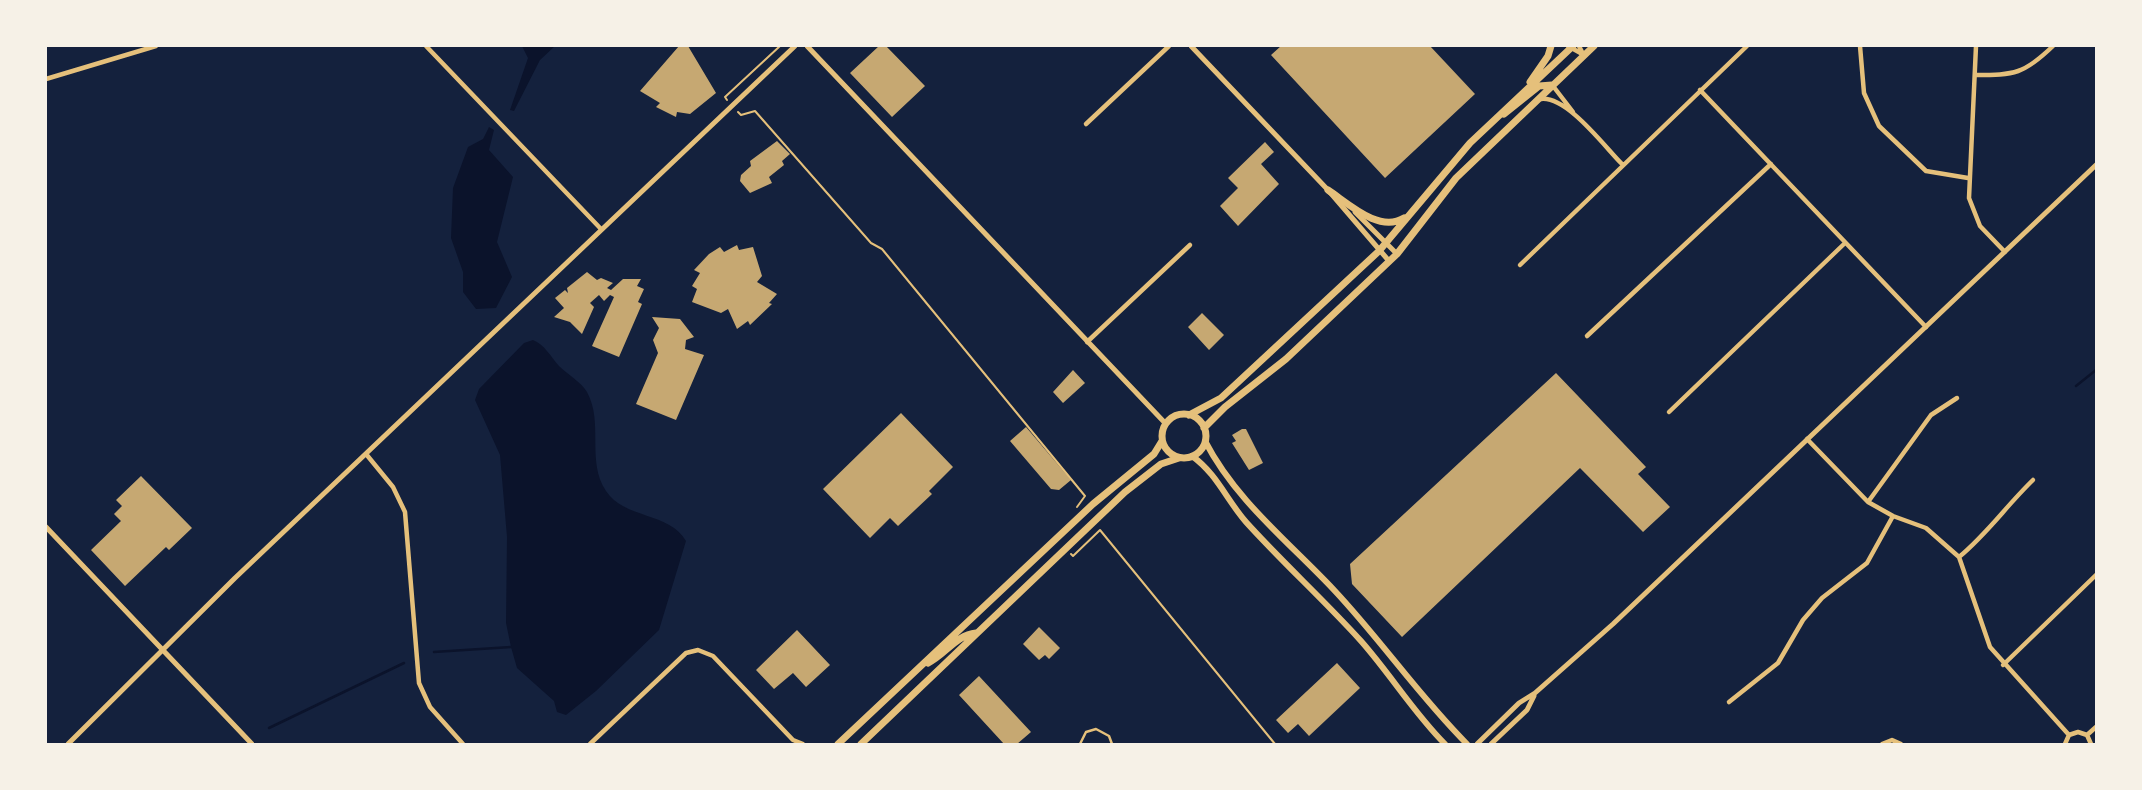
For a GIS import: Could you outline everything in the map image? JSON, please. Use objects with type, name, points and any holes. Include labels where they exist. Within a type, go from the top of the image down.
[{"type":"main road","points":[[1521,94],[1548,56],[1551,46]]},
{"type":"main road","points":[[838,744],[1093,504],[1154,454],[1162,441],[1166,424],[1176,416],[1189,415],[1221,398],[1379,251],[1443,172],[1572,46]]},
{"type":"main road","points":[[1204,428],[1225,407],[1286,359],[1397,254],[1456,178],[1594,46]]},
{"type":"main road","points":[[1492,122],[1514,108],[1539,86],[1552,85]]},
{"type":"main road","points":[[1328,190],[1366,214],[1388,224],[1410,214]]},
{"type":"main road","points":[[1189,415],[1204,428],[1205,441],[1245,500],[1333,590],[1392,656],[1433,711],[1467,744]]},
{"type":"main road","points":[[1162,441],[1168,452],[1179,458]]},
{"type":"main road","points":[[861,744],[1145,475],[1161,464],[1192,456],[1205,441]]},
{"type":"main road","points":[[1192,456],[1209,469],[1245,521],[1385,668],[1422,721],[1445,744]]},
{"type":"main road","points":[[921,666],[939,657],[962,636],[977,633]]},
{"type":"street","points":[[46,79],[156,46]]},
{"type":"street","points":[[426,46],[601,229]]},
{"type":"street","points":[[68,744],[366,454],[794,46]]},
{"type":"street","points":[[807,46],[1166,424]]},
{"type":"street","points":[[1086,124],[1169,46]]},
{"type":"street","points":[[1191,46],[1328,190],[1389,261]]},
{"type":"street","points":[[1572,46],[1584,55]]},
{"type":"street","points":[[1572,46],[1584,55]]},
{"type":"street","points":[[1520,265],[1747,46]]},
{"type":"street","points":[[1860,46],[1864,93],[1879,126],[1926,171],[1968,178]]},
{"type":"street","points":[[1976,46],[1969,198],[1975,217],[2005,251]]},
{"type":"street","points":[[1975,75],[2015,74],[2035,64],[2053,46]]},
{"type":"street","points":[[1552,85],[1568,102],[1573,113]]},
{"type":"street","points":[[1700,90],[1926,327]]},
{"type":"street","points":[[1536,100],[1551,99],[1573,113],[1622,164]]},
{"type":"street","points":[[1587,336],[1771,163]]},
{"type":"street","points":[[1477,744],[1519,703],[1535,694],[1613,624],[2096,165]]},
{"type":"street","points":[[1328,190],[1397,254]]},
{"type":"street","points":[[1669,412],[1845,243]]},
{"type":"street","points":[[1087,342],[1190,245]]},
{"type":"street","points":[[1868,502],[1931,415],[1957,398]]},
{"type":"street","points":[[1807,439],[1868,502],[1894,516],[1926,528],[1959,557],[1990,647],[2069,735]]},
{"type":"street","points":[[366,454],[393,487],[405,512],[419,683],[430,707],[463,744]]},
{"type":"street","points":[[1959,557],[1989,531],[2006,508],[2033,480]]},
{"type":"street","points":[[1729,702],[1778,663],[1804,620],[1822,598],[1867,563],[1894,516]]},
{"type":"street","points":[[46,527],[252,744]]},
{"type":"street","points":[[2003,664],[2096,575]]},
{"type":"street","points":[[590,744],[686,653],[698,650],[713,656],[793,742],[803,744]]},
{"type":"street","points":[[1491,744],[1527,710],[1535,694]]},
{"type":"street","points":[[2087,736],[2096,727]]},
{"type":"street","points":[[2065,744],[2069,735],[2078,732],[2087,736],[2091,744]]},
{"type":"street","points":[[1882,744],[1892,740],[1901,744]]},
{"type":"lane","points":[[1080,744],[1086,732],[1096,729],[1109,736],[1112,744]]},
{"type":"path","points":[[725,97],[780,46]]},
{"type":"path","points":[[732,106],[741,115],[755,111],[871,243],[883,249],[1085,496]]},
{"type":"path","points":[[1065,548],[1073,556],[1100,530],[1275,744]]},
{"type":"water","points":[[522,46],[555,46],[540,60],[514,111],[510,110],[528,58]]},
{"type":"water","points":[[489,127],[494,130],[489,150],[513,177],[497,242],[512,277],[496,308],[476,309],[463,292],[463,272],[451,238],[453,188],[468,147],[483,139]]},
{"type":"water","points":[[533,340],[587,392],[594,416],[597,467],[606,491],[624,507],[669,525],[686,541],[659,630],[596,691],[566,715],[557,712],[554,701],[517,668],[506,623],[507,537],[500,455],[475,400],[479,389],[524,343]]},
{"type":"building","points":[[679,46],[688,46],[716,93],[690,114],[677,112],[676,117],[656,107],[660,103],[640,91]]},
{"type":"building","points":[[879,46],[886,46],[925,86],[892,117],[850,73]]},
{"type":"building","points":[[1281,46],[1430,46],[1475,94],[1385,178],[1271,55]]},
{"type":"building","points":[[777,141],[790,154],[782,161],[784,165],[769,177],[772,183],[750,193],[740,181],[741,175],[751,166],[750,161]]},
{"type":"building","points":[[1265,142],[1274,152],[1261,164],[1279,184],[1238,226],[1220,206],[1238,188],[1228,178]]},
{"type":"building","points":[[737,245],[739,250],[753,247],[762,276],[757,282],[777,294],[769,303],[772,304],[750,325],[748,321],[737,329],[728,309],[721,313],[692,302],[697,289],[692,286],[700,273],[694,270],[709,254],[720,247],[724,252]]},
{"type":"building","points":[[587,272],[597,280],[601,278],[613,283],[607,288],[611,290],[623,279],[641,279],[637,286],[644,289],[638,302],[642,304],[619,357],[592,346],[614,297],[610,295],[604,301],[599,295],[590,303],[594,307],[582,334],[570,322],[554,317],[564,308],[555,298],[565,290],[568,293],[567,288]]},
{"type":"building","points":[[1202,313],[1224,335],[1209,350],[1188,327]]},
{"type":"building","points":[[652,317],[680,319],[694,337],[686,340],[685,349],[704,355],[676,420],[636,404],[658,353],[653,340],[659,328]]},
{"type":"building","points":[[1073,370],[1085,383],[1063,403],[1053,392]]},
{"type":"building","points":[[1556,373],[1646,467],[1638,474],[1670,507],[1643,532],[1580,468],[1402,637],[1352,584],[1350,564]]},
{"type":"building","points":[[901,413],[953,467],[929,491],[932,494],[898,526],[890,518],[870,538],[823,489]]},
{"type":"building","points":[[1026,427],[1071,480],[1059,490],[1051,489],[1010,441]]},
{"type":"building","points":[[1246,429],[1263,463],[1249,470],[1232,443],[1236,441],[1232,435]]},
{"type":"building","points":[[141,476],[192,528],[169,550],[166,547],[125,586],[91,550],[121,521],[114,514],[122,506],[116,500]]},
{"type":"building","points":[[1039,627],[1060,648],[1049,659],[1045,655],[1039,660],[1023,644]]},
{"type":"building","points":[[797,630],[830,665],[806,687],[793,673],[774,689],[756,670]]},
{"type":"building","points":[[1337,663],[1360,688],[1309,736],[1298,724],[1288,733],[1276,720]]},
{"type":"building","points":[[979,676],[1031,732],[1017,744],[1004,744],[959,695]]},
{"type":"waterway","points":[[2076,386],[2096,370]]},
{"type":"waterway","points":[[434,652],[511,647]]},
{"type":"waterway","points":[[269,728],[404,663]]}]
